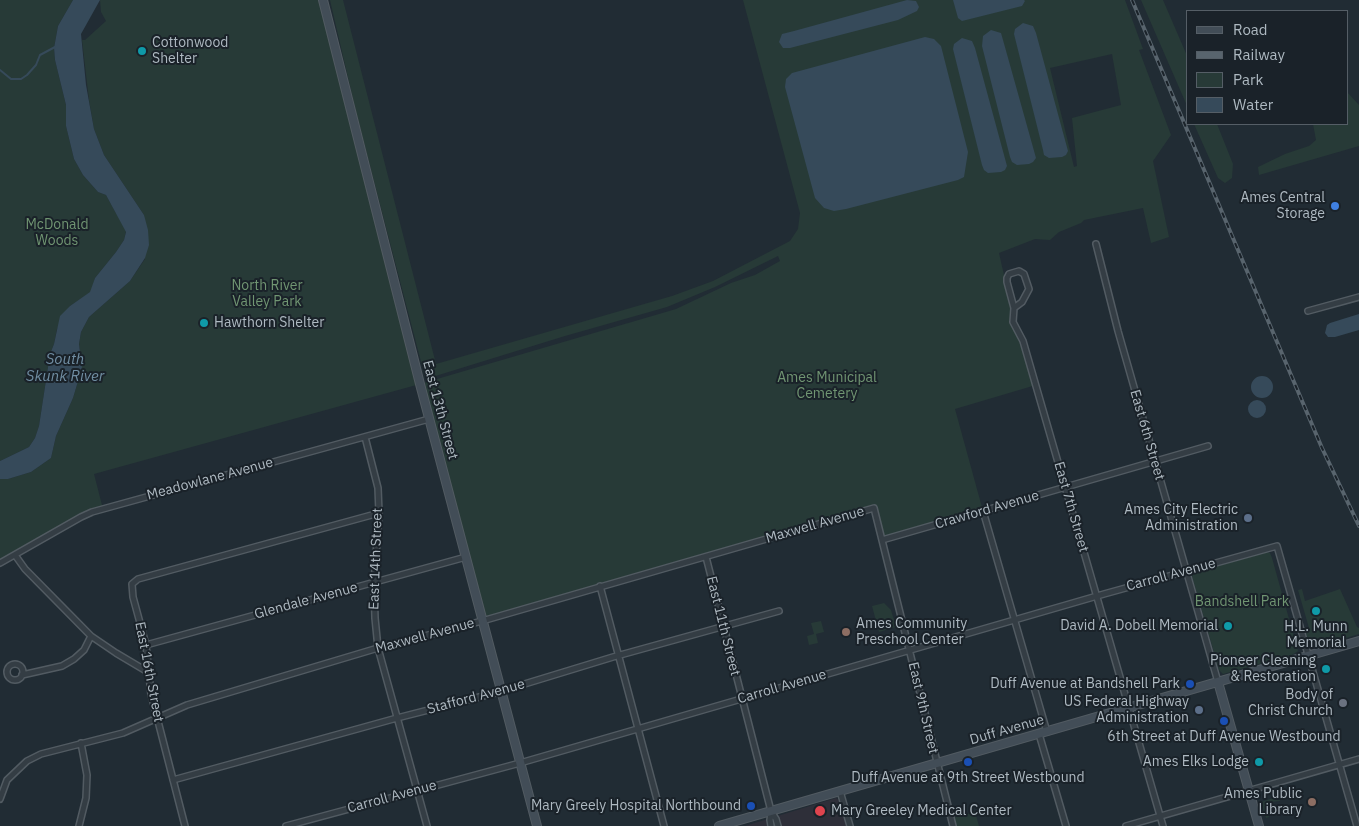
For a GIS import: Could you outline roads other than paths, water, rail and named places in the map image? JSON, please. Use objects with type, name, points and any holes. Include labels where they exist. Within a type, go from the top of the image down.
[{"type":"main road","name":"East 13th Street","points":[[323,0],[429,419],[537,826]]},
{"type":"main road","name":"Duff Avenue","points":[[720,826],[1359,642]]},
{"type":"main road","points":[[1218,682],[1259,826]]},
{"type":"street","name":"East 6th Street","points":[[1096,244],[1154,461],[1218,682]]},
{"type":"street","name":"East 7th Street","points":[[1014,308],[1022,302],[1029,289],[1024,274],[1018,271],[1009,274],[1007,278],[1014,308],[1013,322],[1023,340],[1163,826]]},
{"type":"street","points":[[1308,312],[1359,297]]},
{"type":"street","name":"Meadowlane Avenue","points":[[0,563],[81,516],[92,512],[429,419]]},
{"type":"street","name":"East 14th Street","points":[[365,437],[378,488],[379,513],[374,583],[378,648],[427,826]]},
{"type":"street","name":"Crawford Avenue","points":[[882,540],[1208,446]]},
{"type":"street","name":"East 9th Street","points":[[874,508],[910,650],[936,764],[953,826]]},
{"type":"street","name":"Maxwell Avenue","points":[[0,798],[7,780],[34,757],[123,733],[187,705],[378,648],[482,621],[874,508]]},
{"type":"street","points":[[983,511],[1015,620],[1066,826]]},
{"type":"street","name":"East 16th Street","points":[[185,826],[151,694],[146,645],[132,584],[138,579],[379,513]]},
{"type":"street","name":"Carroll Avenue","points":[[286,826],[520,763],[1097,596],[1277,546],[1307,656]]},
{"type":"street","points":[[15,555],[25,569],[91,636],[148,672]]},
{"type":"street","name":"Glendale Avenue","points":[[146,645],[466,557]]},
{"type":"street","name":"East 11th Street","points":[[706,557],[771,811]]},
{"type":"street","points":[[600,586],[664,826]]},
{"type":"street","name":"Stafford Avenue","points":[[173,780],[501,691],[779,611]]},
{"type":"street","points":[[22,675],[62,666],[74,660],[84,650],[91,636]]},
{"type":"street","points":[[1307,656],[1357,826]]},
{"type":"street","points":[[79,826],[86,798],[87,775],[81,743]]},
{"type":"street","points":[[1126,826],[1359,759]]},
{"type":"street","points":[[0,777],[7,780]]},
{"type":"street","points":[[840,791],[850,826]]},
{"type":"street","points":[[771,811],[771,826]]},
{"type":"street","points":[[771,811],[778,826]]},
{"type":"water","name":"South Skunk River","points":[[73,0],[100,0],[81,34],[86,85],[94,129],[104,155],[144,215],[149,245],[145,258],[130,281],[89,317],[81,332],[79,344],[82,368],[73,398],[56,436],[51,458],[31,472],[8,479],[0,479],[0,461],[29,447],[35,438],[39,426],[50,354],[60,316],[70,306],[90,292],[95,278],[116,252],[124,240],[126,232],[106,195],[98,192],[83,175],[74,159],[66,126],[66,105],[54,48],[58,26]]},
{"type":"water","points":[[907,0],[916,1],[919,7],[917,11],[898,20],[790,48],[783,48],[779,42],[782,34]]},
{"type":"water","points":[[953,0],[1025,1],[1022,6],[962,21],[958,18]]},
{"type":"water","points":[[1023,23],[1033,26],[1036,33],[1068,151],[1062,157],[1049,158],[1044,155],[1014,34],[1015,29]]},
{"type":"water","points":[[991,30],[1001,33],[1003,40],[1036,158],[1029,164],[1017,165],[1012,162],[1010,157],[982,46],[983,36]]},
{"type":"water","points":[[925,37],[934,39],[941,46],[968,152],[964,177],[846,209],[834,211],[824,208],[815,198],[785,87],[786,79],[792,73]]},
{"type":"water","points":[[962,38],[972,41],[975,48],[1007,166],[1001,172],[988,173],[982,165],[953,49],[954,44]]},
{"type":"water","points":[[1359,314],[1359,330],[1335,337],[1328,337],[1325,333],[1327,325],[1330,323]]},
{"type":"water","points":[[1262,376],[1270,379],[1273,387],[1270,395],[1262,398],[1254,395],[1251,387],[1254,379]]},
{"type":"water","points":[[1257,400],[1263,403],[1266,409],[1263,415],[1257,418],[1251,415],[1248,409],[1251,403]]},
{"type":"waterway","points":[[0,70],[11,79],[21,79],[36,65],[40,55],[55,47]]},
{"type":"railway","points":[[1132,0],[1322,448],[1359,526]]},
{"type":"place","name":"Cottonwood Shelter","points":[[142,51]]},
{"type":"place","name":"Ames Central Storage","points":[[1335,206]]},
{"type":"place","name":"Hawthorn Shelter","points":[[204,323]]},
{"type":"place","name":"Ames City Electric Administration","points":[[1248,518]]},
{"type":"place","name":"H.L. Munn Memorial","points":[[1316,611]]},
{"type":"place","name":"David A. Dobell Memorial","points":[[1228,626]]},
{"type":"place","name":"Ames Community Preschool Center","points":[[846,632]]},
{"type":"place","name":"Pioneer Cleaning & Restoration","points":[[1326,669]]},
{"type":"place","name":"Duff Avenue at Bandshell Park","points":[[1190,684]]},
{"type":"place","name":"Body of Christ Church","points":[[1343,703]]},
{"type":"place","name":"US Federal Highway Administration","points":[[1199,710]]},
{"type":"place","name":"6th Street at Duff Avenue Westbound","points":[[1224,721]]},
{"type":"place","name":"Duff Avenue at 9th Street Westbound","points":[[968,762]]},
{"type":"place","name":"Ames Elks Lodge","points":[[1259,762]]},
{"type":"place","name":"Ames Public Library","points":[[1312,802]]},
{"type":"place","name":"Mary Greely Hospital Northbound","points":[[751,806]]},
{"type":"place","name":"Mary Greeley Medical Center","points":[[820,811]]},
{"type":"park label","name":"McDonald Woods","points":[[57,234]]},
{"type":"park label","name":"North River Valley Park","points":[[267,294]]},
{"type":"park label","name":"Ames Municipal Cemetery","points":[[827,386]]},
{"type":"park label","name":"Bandshell Park","points":[[1242,602]]}]
